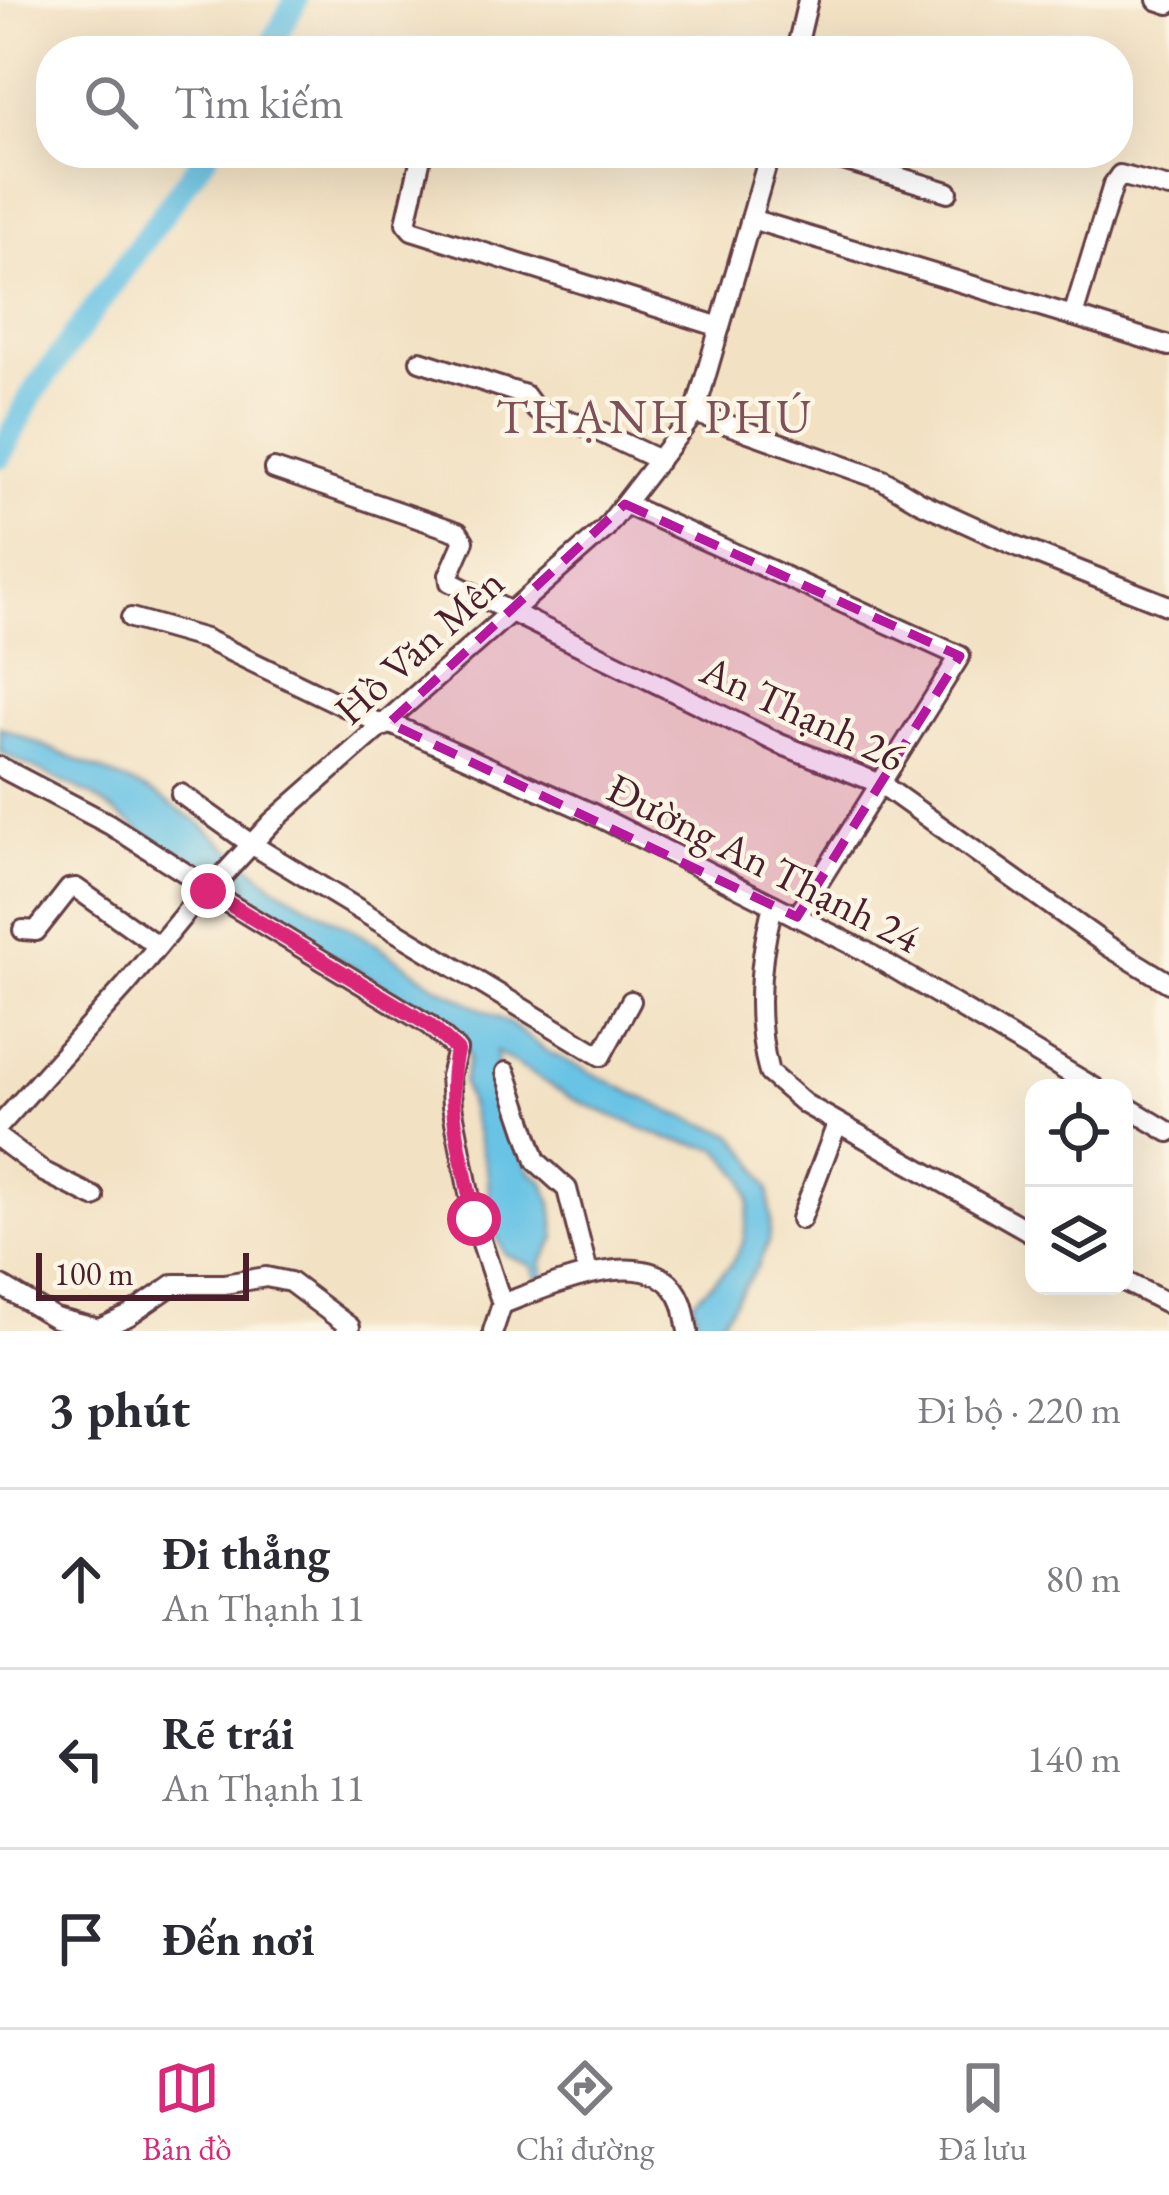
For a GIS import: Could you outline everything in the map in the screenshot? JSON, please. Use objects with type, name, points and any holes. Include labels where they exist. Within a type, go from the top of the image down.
[{"type":"street","points":[[800,36],[808,0]]},
{"type":"street","points":[[1157,0],[1169,4]]},
{"type":"street","points":[[419,168],[406,223],[412,230],[720,327]]},
{"type":"street","name":"Hồ Văn Mên","points":[[0,1125],[247,848],[605,530],[695,413],[766,168]]},
{"type":"street","points":[[869,168],[948,192]]},
{"type":"street","points":[[1073,316],[1113,184],[1120,175],[1169,188]]},
{"type":"street","points":[[751,219],[1169,346]]},
{"type":"street","points":[[420,361],[525,395],[536,410],[659,460]]},
{"type":"street","points":[[695,413],[884,480],[920,502],[1014,544],[1169,606]]},
{"type":"street","name":"An Thạnh 26","points":[[274,469],[458,532],[464,541],[450,582],[780,744],[881,784],[1108,946],[1169,983]]},
{"type":"street","points":[[625,504],[960,656],[796,917]]},
{"type":"street","name":"Đường An Thạnh 24","points":[[131,618],[205,639],[387,725],[589,812],[866,951],[1080,1079]]},
{"type":"street","points":[[0,767],[110,824],[190,876],[205,892],[429,1025],[457,1050],[450,1076],[452,1106],[474,1219],[502,1304],[493,1331]]},
{"type":"street","points":[[181,794],[247,848],[601,1056],[631,1001]]},
{"type":"street","points":[[23,930],[36,931],[69,889],[76,888],[158,946]]},
{"type":"street","points":[[773,905],[760,956],[769,1073],[805,1104],[1025,1229]]},
{"type":"street","points":[[506,1072],[536,1161],[567,1190],[588,1273]]},
{"type":"street","points":[[1133,1110],[1169,1132]]},
{"type":"street","points":[[801,1219],[838,1124]]},
{"type":"street","points":[[0,1139],[44,1172],[94,1197]]},
{"type":"street","points":[[502,1304],[588,1273],[641,1270],[659,1277],[682,1300],[688,1331]]},
{"type":"street","points":[[0,1285],[55,1318],[99,1329],[128,1316],[174,1283],[224,1284],[266,1277],[290,1282],[350,1327]]},
{"type":"street","points":[[1133,1286],[1169,1304]]},
{"type":"highlighted area","points":[[625,504],[960,656],[797,917],[389,723]]},
{"type":"water","points":[[0,727],[149,791],[198,822],[273,885],[373,942],[433,984],[510,1024],[546,1051],[674,1113],[734,1135],[769,1189],[771,1222],[758,1265],[715,1331],[700,1331],[692,1302],[730,1266],[743,1243],[750,1201],[744,1179],[719,1149],[668,1139],[573,1099],[496,1052],[497,1074],[529,1171],[544,1182],[552,1204],[556,1238],[541,1263],[545,1276],[537,1279],[532,1266],[505,1254],[490,1223],[488,1175],[463,1082],[469,1058],[461,1031],[239,900],[91,795],[0,752]]},
{"type":"waterway","points":[[276,36],[296,0]]},
{"type":"waterway","points":[[0,456],[31,396],[196,168]]},
{"type":"district","name":"THẠNH PHÚ","points":[[655,416]]},
{"type":"route","points":[[208,891],[429,1025],[457,1050],[450,1076],[452,1106],[474,1219]]}]
